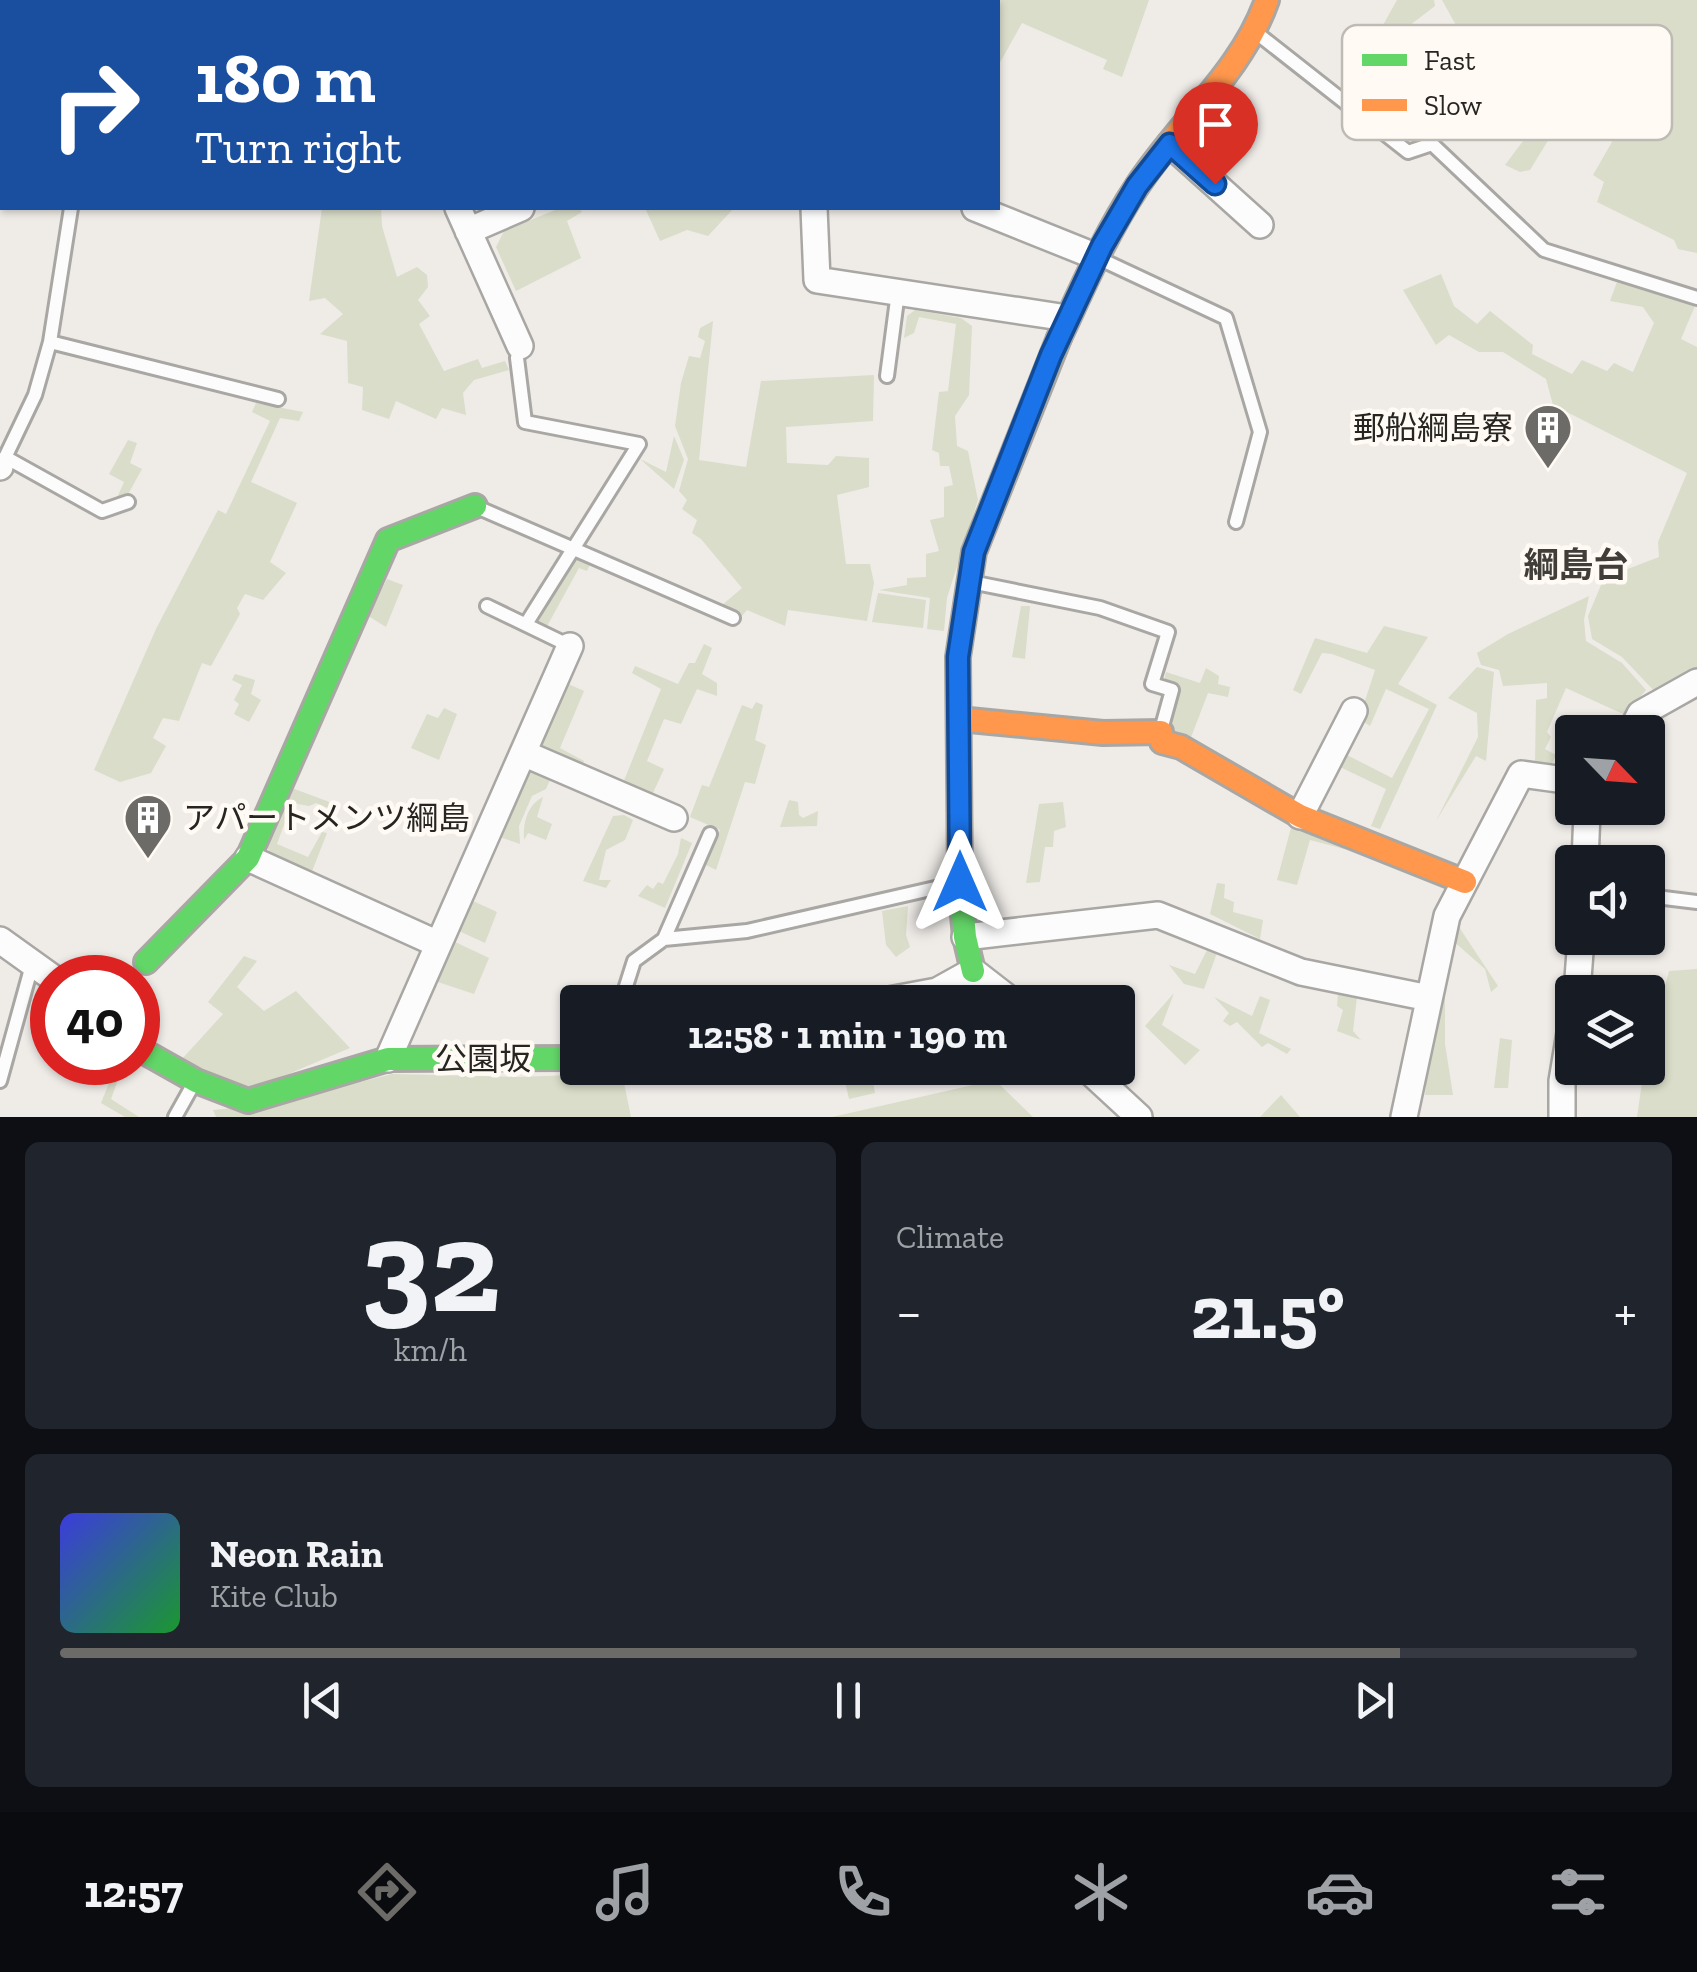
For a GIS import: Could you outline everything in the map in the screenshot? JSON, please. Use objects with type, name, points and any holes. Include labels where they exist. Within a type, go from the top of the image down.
[{"type":"street","points":[[991,985],[973,971],[965,937],[960,882],[958,657],[974,552],[1067,318],[1096,258],[1137,186],[1256,32],[1267,0]]},
{"type":"street","points":[[1170,144],[1260,225]]},
{"type":"street","points":[[511,210],[463,220],[520,346]]},
{"type":"street","points":[[814,210],[818,280],[1067,318]]},
{"type":"street","points":[[980,210],[1096,258]]},
{"type":"street","points":[[153,955],[248,858],[388,540],[475,506]]},
{"type":"street","points":[[388,1059],[570,646]]},
{"type":"street","points":[[1640,715],[1697,682]]},
{"type":"street","points":[[1300,816],[1354,711]]},
{"type":"street","points":[[958,719],[1103,733],[1160,732],[1162,742],[1182,748],[1300,816],[1465,882]]},
{"type":"street","points":[[523,753],[674,818]]},
{"type":"street","points":[[1404,1117],[1447,916],[1521,774],[1555,779]]},
{"type":"street","points":[[248,858],[438,944]]},
{"type":"street","points":[[965,937],[1158,915],[1300,972],[1429,998]]},
{"type":"street","points":[[0,940],[30,962]]},
{"type":"street","points":[[946,985],[973,971]]},
{"type":"street","name":"公園坂","points":[[160,1058],[196,1081],[248,1102],[388,1059],[560,1058]]},
{"type":"street","points":[[1104,1085],[1139,1117]]},
{"type":"street","points":[[1562,1085],[1562,1117]]},
{"type":"lane","points":[[1256,32],[1342,100]]},
{"type":"lane","points":[[1393,140],[1408,152],[1432,144],[1544,250],[1697,298]]},
{"type":"lane","points":[[71,210],[50,342],[36,395],[1,464],[102,511],[128,502]]},
{"type":"lane","points":[[1096,258],[1226,318],[1260,432],[1236,522]]},
{"type":"lane","points":[[886,376],[898,292]]},
{"type":"lane","points":[[50,342],[278,399]]},
{"type":"lane","points":[[520,346],[517,358],[525,422],[638,444],[526,624]]},
{"type":"lane","points":[[475,506],[734,618]]},
{"type":"lane","points":[[968,582],[1100,608],[1168,632],[1152,684],[1172,690],[1160,732]]},
{"type":"lane","points":[[487,606],[570,646]]},
{"type":"lane","points":[[626,985],[634,961],[664,939],[710,834]]},
{"type":"lane","points":[[664,939],[746,931],[960,882]]},
{"type":"lane","points":[[1665,898],[1697,902]]},
{"type":"lane","points":[[0,1081],[30,1002]]},
{"type":"lane","points":[[175,1117],[196,1081]]},
{"type":"green space","points":[[1000,0],[1149,0],[1122,77],[1103,69],[1107,60],[1022,23],[1000,62]]},
{"type":"green space","points":[[1397,0],[1434,0],[1435,6],[1410,25],[1383,25]]},
{"type":"green space","points":[[1442,0],[1697,0],[1697,253],[1678,249],[1674,240],[1597,202],[1604,182],[1593,175],[1613,140],[1672,140],[1672,25],[1456,25]]},
{"type":"green space","points":[[1548,140],[1530,170],[1520,172],[1505,165],[1523,141]]},
{"type":"green space","points":[[322,210],[381,210],[397,277],[417,267],[427,275],[428,287],[418,300],[430,316],[419,324],[444,371],[478,359],[482,368],[505,361],[509,370],[474,380],[463,393],[466,415],[442,408],[436,419],[396,401],[389,419],[362,410],[363,387],[348,383],[347,341],[320,334],[343,314],[325,298],[309,301]]},
{"type":"green space","points":[[555,210],[580,210],[567,221],[581,258],[516,291],[496,247],[504,231]]},
{"type":"green space","points":[[646,210],[732,210],[708,236],[687,230],[660,241]]},
{"type":"green space","points":[[1441,274],[1454,306],[1477,324],[1490,311],[1533,345],[1532,354],[1572,374],[1582,360],[1607,371],[1614,363],[1633,372],[1654,323],[1643,307],[1610,301],[1617,282],[1695,306],[1681,339],[1697,347],[1697,672],[1658,695],[1622,657],[1592,639],[1588,616],[1604,578],[1659,557],[1658,542],[1687,473],[1553,405],[1546,379],[1503,352],[1479,352],[1449,335],[1436,345],[1403,290]]},
{"type":"green space","points":[[915,310],[961,318],[972,326],[969,395],[955,416],[957,446],[968,451],[978,500],[947,598],[944,631],[927,629],[930,598],[879,590],[907,585],[907,578],[926,577],[926,554],[939,551],[930,520],[944,517],[944,487],[953,485],[949,466],[940,466],[939,453],[932,450],[939,392],[948,391],[956,324],[919,317],[914,333],[904,338],[907,316]]},
{"type":"green space","points":[[713,321],[699,460],[746,467],[761,381],[874,375],[873,421],[786,427],[787,463],[828,465],[836,456],[869,458],[869,487],[837,495],[846,564],[870,564],[874,583],[867,621],[788,610],[785,626],[747,610],[742,616],[721,606],[742,588],[692,533],[697,520],[682,509],[687,500],[679,491],[688,459],[675,426],[689,356],[700,358],[705,341],[698,337],[700,328]]},
{"type":"green space","points":[[256,403],[303,412],[299,421],[280,418],[251,482],[297,503],[270,562],[286,573],[263,600],[245,594],[237,608],[240,614],[211,666],[202,663],[179,721],[163,718],[153,738],[166,746],[151,773],[120,782],[94,770],[156,629],[218,510],[226,514],[270,421],[252,412]]},
{"type":"green space","points":[[674,436],[684,460],[674,489],[640,459],[666,472]]},
{"type":"green space","points":[[128,440],[137,443],[130,463],[142,469],[126,498],[116,500],[124,482],[109,474]]},
{"type":"green space","points":[[575,556],[591,563],[587,571],[579,568],[546,628],[537,621]]},
{"type":"green space","points":[[387,579],[403,585],[386,627],[368,616]]},
{"type":"green space","points":[[878,593],[926,600],[923,628],[872,622]]},
{"type":"green space","points":[[1589,596],[1584,620],[1586,641],[1622,663],[1646,690],[1625,715],[1566,688],[1547,732],[1551,737],[1545,749],[1555,757],[1551,766],[1535,763],[1536,700],[1547,698],[1547,683],[1503,686],[1499,670],[1481,665],[1477,653]]},
{"type":"green space","points":[[1021,606],[1030,606],[1025,659],[1012,657]]},
{"type":"green space","points":[[1384,626],[1428,637],[1398,684],[1437,705],[1380,829],[1371,826],[1386,789],[1340,767],[1345,754],[1392,778],[1429,709],[1386,689],[1370,726],[1359,719],[1375,670],[1332,654],[1322,653],[1301,694],[1293,690],[1315,638],[1367,653]]},
{"type":"green space","points":[[704,644],[712,648],[702,674],[717,683],[717,696],[697,689],[681,724],[664,719],[647,761],[664,769],[652,795],[623,783],[661,689],[632,673],[635,666],[678,684]]},
{"type":"green space","points":[[1477,667],[1494,672],[1486,761],[1476,756],[1436,821],[1478,737],[1477,713],[1448,698]]},
{"type":"green space","points":[[1206,668],[1219,676],[1218,684],[1230,687],[1228,697],[1208,693],[1190,740],[1170,733],[1179,688],[1164,681],[1166,672],[1200,683]]},
{"type":"green space","points":[[235,674],[255,680],[251,694],[261,700],[249,722],[234,714],[239,704],[234,700],[242,685],[232,680]]},
{"type":"green space","points":[[566,683],[584,691],[560,748],[584,761],[581,768],[537,749]]},
{"type":"green space","points":[[756,702],[763,705],[755,740],[766,745],[755,784],[745,782],[716,870],[706,865],[720,830],[690,817],[702,785],[709,787],[742,705],[752,709]]},
{"type":"green space","points":[[444,708],[457,714],[439,760],[411,748],[427,714],[438,718]]},
{"type":"green space","points":[[539,772],[551,778],[546,789],[532,796],[519,826],[520,844],[500,837],[525,773]]},
{"type":"green space","points":[[292,788],[332,803],[330,809],[316,803],[292,803],[277,844],[308,857],[322,832],[327,833],[311,874],[272,857],[266,845]]},
{"type":"green space","points":[[543,797],[537,817],[552,824],[546,840],[528,833],[524,840],[527,815]]},
{"type":"green space","points":[[789,800],[798,802],[803,818],[818,811],[817,826],[780,827]]},
{"type":"green space","points":[[1063,802],[1066,827],[1054,831],[1053,847],[1045,847],[1040,882],[1026,883],[1039,804]]},
{"type":"green space","points":[[624,815],[633,820],[625,840],[606,850],[599,880],[611,880],[606,888],[583,881],[613,816]]},
{"type":"green space","points":[[1292,824],[1348,850],[1310,840],[1297,885],[1277,880]]},
{"type":"green space","points":[[681,838],[692,843],[665,908],[638,896],[647,885],[653,889],[658,882],[663,884],[678,854]]},
{"type":"green space","points":[[1217,883],[1225,884],[1224,898],[1234,902],[1233,912],[1263,920],[1260,939],[1210,914]]},
{"type":"green space","points":[[473,901],[497,912],[485,943],[459,931]]},
{"type":"green space","points":[[908,906],[906,935],[910,947],[896,957],[886,945],[882,911]]},
{"type":"green space","points":[[1457,924],[1498,986],[1491,992],[1485,969],[1451,939]]},
{"type":"green space","points":[[453,941],[489,958],[474,994],[438,982]]},
{"type":"green space","points":[[1208,948],[1218,950],[1204,989],[1184,984],[1169,965],[1195,974]]},
{"type":"green space","points":[[244,956],[257,961],[237,987],[264,1011],[296,991],[350,1048],[248,1091],[182,1059],[223,1014],[208,1002]]},
{"type":"green space","points":[[1697,969],[1697,1117],[1637,1117],[1642,1085],[1665,1085],[1665,986],[1669,971]]},
{"type":"green space","points":[[1445,970],[1445,1044],[1453,1095],[1425,1095],[1430,1041]]},
{"type":"green space","points":[[1174,993],[1162,1025],[1200,1050],[1185,1065],[1145,1026]]},
{"type":"green space","points":[[1338,993],[1357,997],[1353,1031],[1361,1040],[1337,1031],[1343,1010],[1337,1006]]},
{"type":"green space","points":[[1260,996],[1270,1000],[1259,1033],[1291,1049],[1287,1054],[1268,1043],[1262,1047],[1237,1022],[1230,1026],[1223,1021],[1229,1013],[1214,997],[1252,1016]]},
{"type":"green space","points":[[1500,1038],[1512,1040],[1508,1088],[1494,1088]]},
{"type":"green space","points":[[392,1074],[560,1075],[560,1085],[624,1085],[631,1117],[216,1117],[213,1110],[273,1104]]},
{"type":"green space","points":[[108,1085],[116,1085],[111,1099],[139,1117],[125,1117],[101,1103]]},
{"type":"green space","points":[[846,1085],[874,1085],[875,1093],[849,1099]]},
{"type":"green space","points":[[973,1085],[1000,1085],[1033,1117],[832,1117]]},
{"type":"green space","points":[[1281,1095],[1300,1117],[1260,1117]]},
{"type":"traffic: fast","points":[[973,971],[965,937],[960,882],[958,657],[974,552],[1059,338]]},
{"type":"traffic: fast","points":[[153,955],[248,858],[388,540],[475,506]]},
{"type":"traffic: fast","points":[[160,1061],[196,1081],[248,1101],[388,1059],[560,1058]]},
{"type":"traffic: slow","points":[[1059,338],[1125,206],[1152,165],[1242,51],[1267,0]]},
{"type":"traffic: slow","points":[[959,719],[1103,733],[1161,732],[1162,742],[1181,747],[1300,816],[1465,882]]},
{"type":"place","name":"郵船綱島寮","points":[[1548,470]]},
{"type":"place","name":"アパートメンツ綱島","points":[[148,860]]},
{"type":"district","name":"綱島台","points":[[1576,565]]},
{"type":"route","points":[[960,882],[958,657],[974,552],[1067,318],[1137,186],[1170,144],[1215,184]]}]
